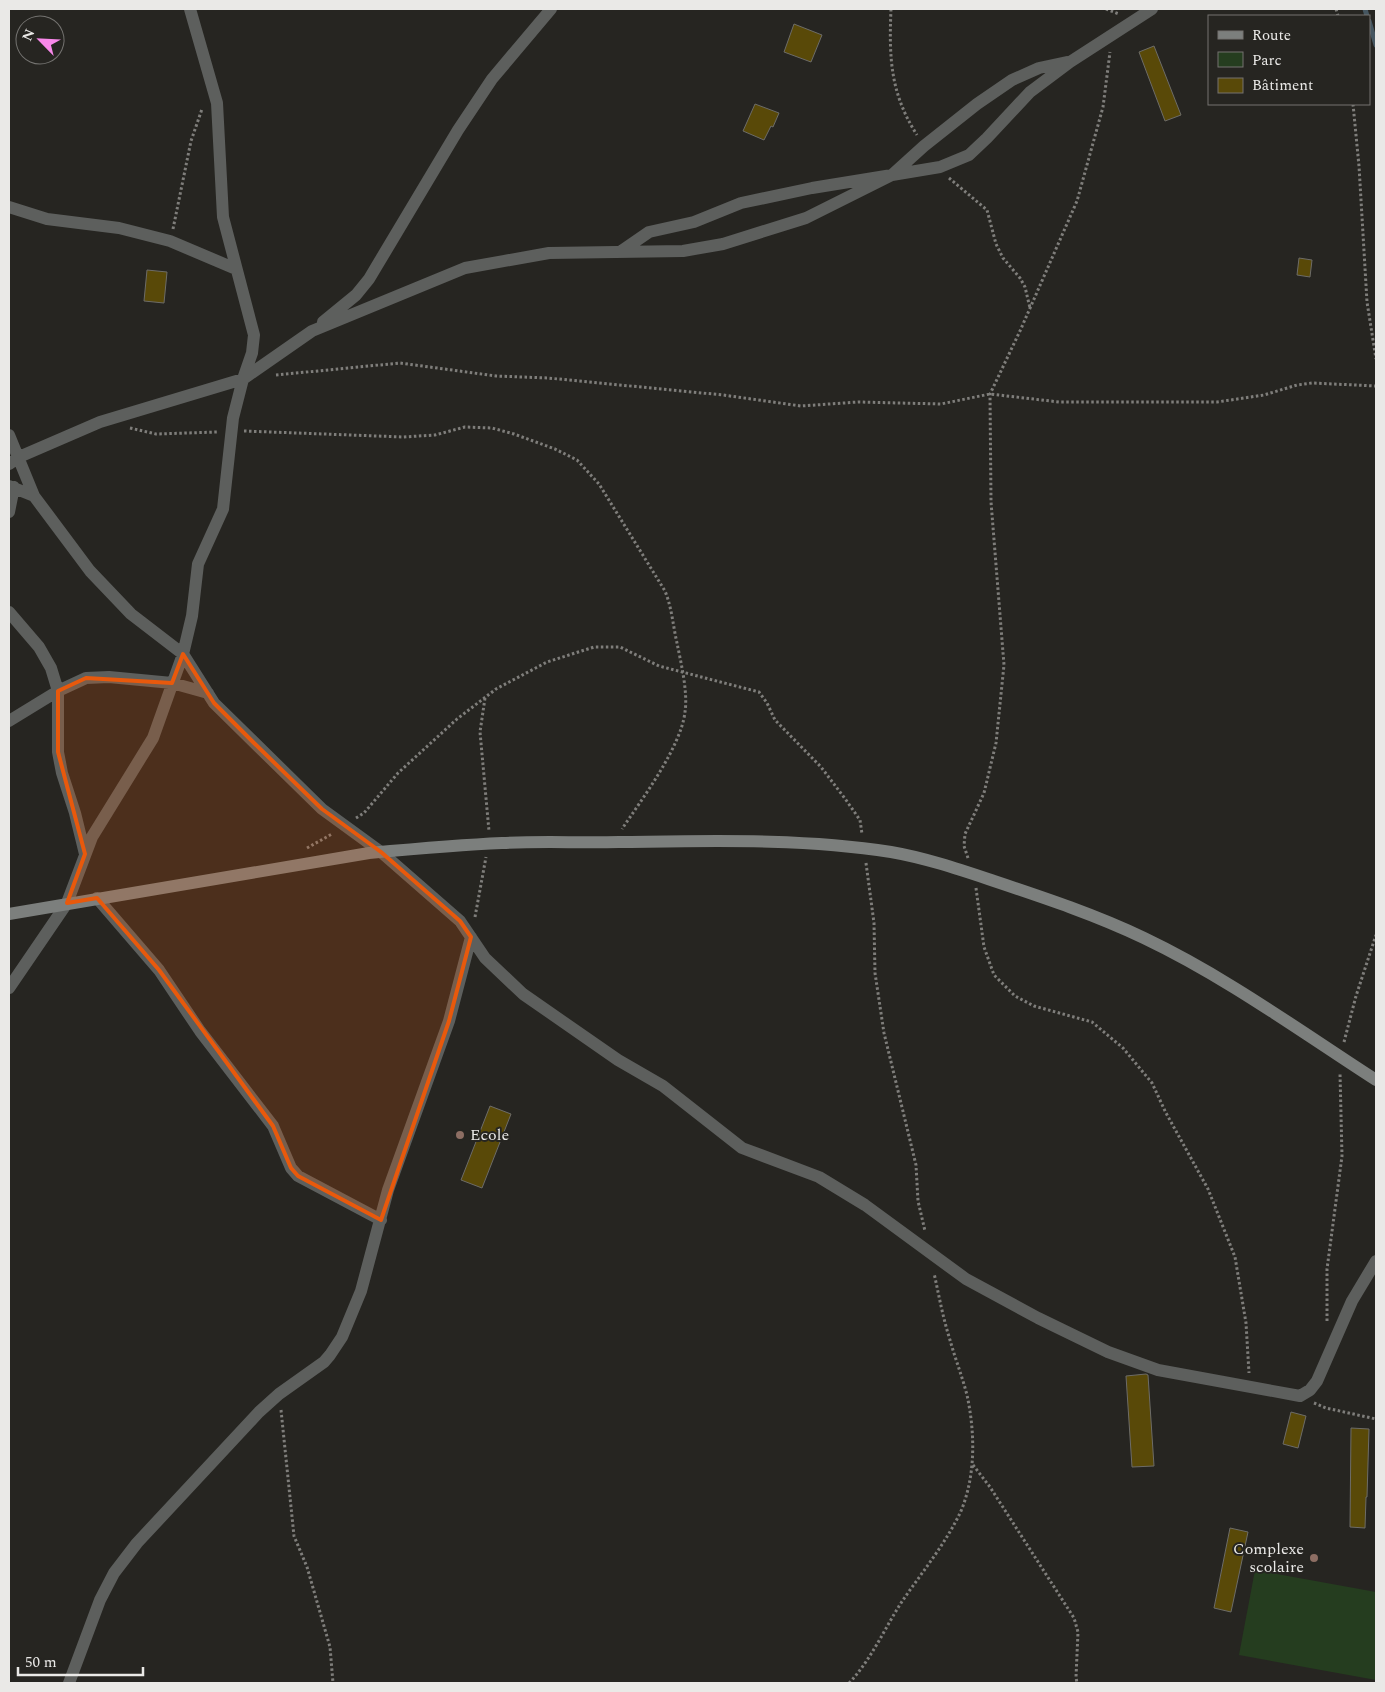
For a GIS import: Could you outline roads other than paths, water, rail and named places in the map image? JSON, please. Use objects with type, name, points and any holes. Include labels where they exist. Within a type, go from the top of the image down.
[{"type":"street","points":[[9,988],[67,903],[92,837],[153,738],[183,654],[192,616],[198,564],[223,509],[233,418],[252,352],[254,334],[223,217],[218,103],[190,9]]},
{"type":"street","points":[[14,460],[100,422],[243,378],[312,331],[356,295],[369,280],[458,130],[492,79],[551,9]]},
{"type":"street","points":[[620,252],[649,232],[694,222],[741,203],[812,188],[940,167],[969,155],[1030,92],[1070,62],[1152,9]]},
{"type":"street","points":[[312,331],[465,268],[549,253],[683,251],[723,244],[806,218],[892,175],[924,146],[977,104],[1012,80],[1039,68],[1070,62]]},
{"type":"street","points":[[9,207],[47,219],[119,228],[170,242],[236,269]]},
{"type":"street","points":[[9,435],[14,460],[34,496],[90,571],[131,614],[183,654],[214,703],[315,802],[381,852],[460,921],[485,958],[523,994],[618,1060],[662,1086],[742,1148],[819,1177],[865,1205],[966,1279],[1038,1318],[1108,1352],[1158,1370],[1250,1388],[1300,1396],[1310,1390],[1317,1380],[1352,1301],[1376,1261]]},
{"type":"street","points":[[9,512],[12,486],[34,496]]},
{"type":"street","points":[[9,612],[39,647],[51,668],[58,691],[58,752],[62,773],[75,813],[85,854]]},
{"type":"street","points":[[9,721],[58,691],[86,678],[102,677],[172,683],[208,693]]},
{"type":"street","points":[[9,914],[381,852],[489,844],[683,840],[793,842],[864,848],[895,853],[974,875],[1082,912],[1142,937],[1188,960],[1242,993],[1376,1080]]},
{"type":"street","points":[[97,898],[159,970],[200,1031],[273,1126],[291,1168],[298,1176],[381,1220]]},
{"type":"street","points":[[69,1683],[100,1600],[114,1573],[137,1543],[259,1412],[279,1394],[324,1362],[342,1337],[361,1291],[400,1154],[449,1021],[471,937]]},
{"type":"waterway","points":[[1365,9],[1367,15]]},
{"type":"waterway","points":[[1370,24],[1376,45]]},
{"type":"place","name":"Ecole","points":[[460,1135]]},
{"type":"place","name":"Complexe scolaire","points":[[1314,1558]]}]
